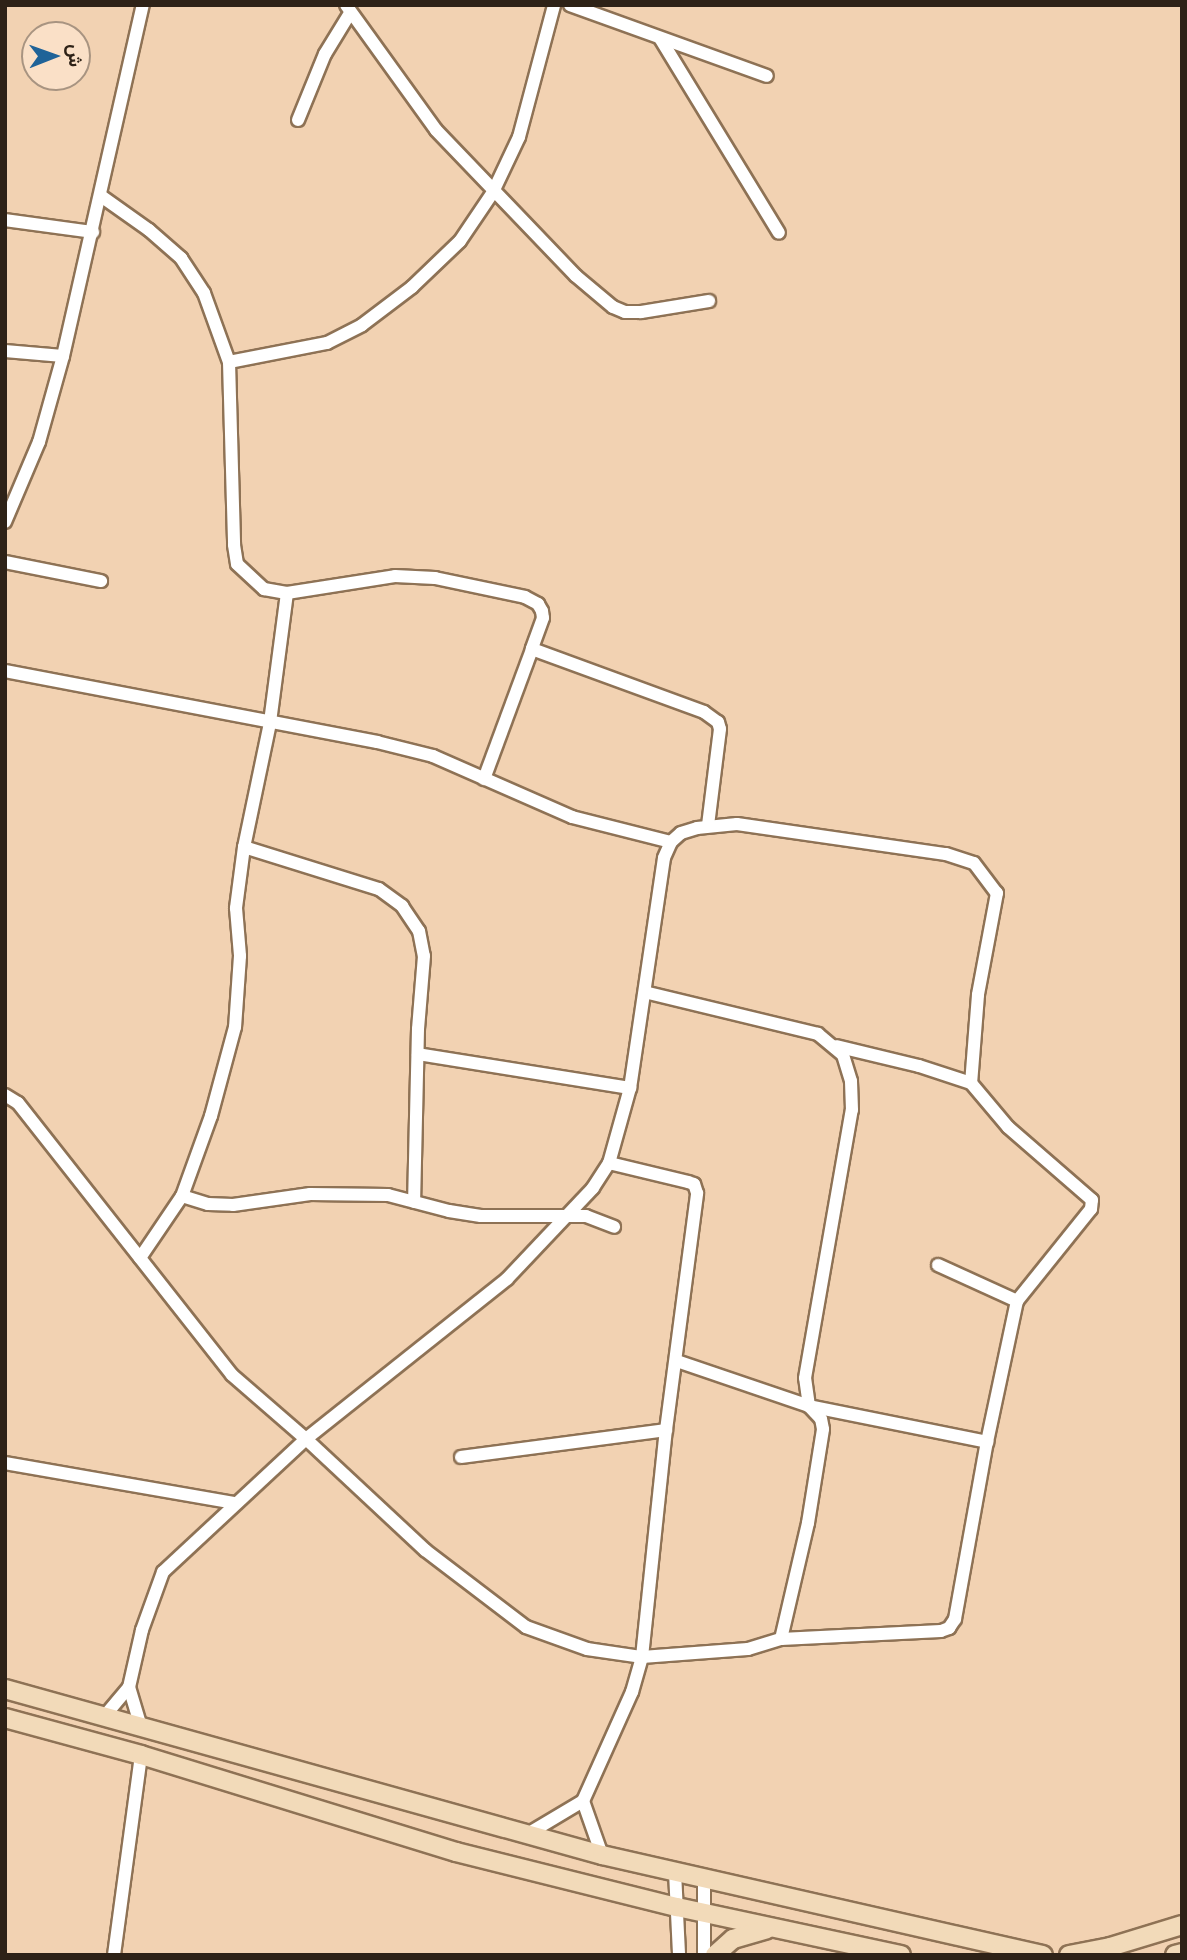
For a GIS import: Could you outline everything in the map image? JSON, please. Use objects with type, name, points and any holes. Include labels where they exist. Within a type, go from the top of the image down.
[{"type":"main road","points":[[5,1689],[602,1855],[1043,1955]]},
{"type":"main road","points":[[5,1718],[141,1755],[405,1838],[677,1907],[901,1955]]},
{"type":"main road","points":[[192,1772],[198,1744]]},
{"type":"main road","points":[[1069,1955],[1110,1947],[1182,1925]]},
{"type":"main road","points":[[715,1955],[733,1939],[753,1931],[774,1928]]},
{"type":"main road","points":[[1175,1955],[1182,1953]]},
{"type":"street","points":[[5,522],[8,508],[39,442],[63,356],[143,5]]},
{"type":"street","points":[[229,362],[327,343],[362,325],[460,241],[493,192],[519,137],[554,5]]},
{"type":"street","points":[[570,5],[767,76]]},
{"type":"street","points":[[298,120],[325,54],[348,9],[436,130],[576,276],[613,307],[625,312],[641,312],[709,301]]},
{"type":"street","points":[[660,38],[779,233]]},
{"type":"street","points":[[101,196],[149,230],[181,258],[204,292],[229,362],[234,545],[237,564],[264,589],[287,593],[395,576],[435,578],[525,597],[538,604],[543,618],[484,779]]},
{"type":"street","points":[[5,220],[93,232]]},
{"type":"street","points":[[5,351],[63,356]]},
{"type":"street","points":[[5,562],[101,581]]},
{"type":"street","points":[[140,1258],[181,1196],[211,1116],[235,1027],[240,956],[236,908],[244,847],[270,723],[287,593]]},
{"type":"street","points":[[532,649],[705,712],[718,722],[720,729],[708,826]]},
{"type":"street","points":[[5,670],[270,723],[377,741],[433,755],[572,817],[671,842]]},
{"type":"street","points":[[104,1717],[129,1687],[142,1630],[163,1572],[234,1503],[306,1439],[507,1279],[593,1188],[609,1163],[630,1088],[664,858],[671,842],[681,834],[708,826],[737,824],[946,854],[974,863],[997,893],[978,995],[971,1083]]},
{"type":"street","points":[[244,847],[379,889],[402,906],[419,931],[424,956],[414,1202]]},
{"type":"street","points":[[5,1095],[18,1103],[232,1376],[306,1439],[425,1550],[526,1628],[587,1649],[642,1657],[732,1651],[781,1639],[941,1631],[949,1628],[957,1605],[987,1442],[1017,1301],[1091,1209],[1092,1200],[1008,1127],[971,1083],[919,1066],[836,1046],[818,1034],[645,992]]},
{"type":"street","points":[[781,1639],[806,1536],[822,1444],[821,1419],[809,1406],[804,1378],[852,1110],[848,1065],[836,1046]]},
{"type":"street","points":[[418,1054],[630,1088]]},
{"type":"street","points":[[526,1835],[583,1801],[632,1692],[642,1657],[666,1430],[677,1361],[696,1188],[688,1182],[609,1163]]},
{"type":"street","points":[[181,1196],[221,1205],[338,1193],[388,1195],[481,1216],[586,1216],[614,1227]]},
{"type":"street","points":[[938,1265],[1017,1301]]},
{"type":"street","points":[[677,1361],[809,1406],[987,1442]]},
{"type":"street","points":[[461,1457],[666,1430]]},
{"type":"street","points":[[5,1463],[234,1503]]},
{"type":"street","points":[[129,1687],[141,1727]]},
{"type":"street","points":[[114,1955],[141,1755]]},
{"type":"street","points":[[583,1801],[602,1855]]},
{"type":"street","points":[[675,1872],[679,1955]]},
{"type":"street","points":[[704,1878],[704,1955]]}]
